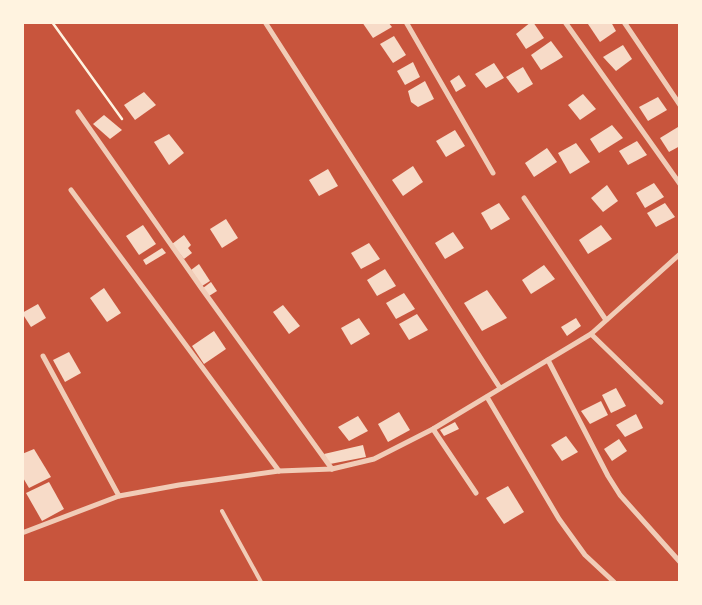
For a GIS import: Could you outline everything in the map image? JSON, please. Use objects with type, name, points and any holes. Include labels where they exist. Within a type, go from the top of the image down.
[{"type":"street","points":[[265,22],[500,388]]},
{"type":"street","points":[[406,22],[493,173]]},
{"type":"street","points":[[566,22],[680,184]]},
{"type":"street","points":[[624,22],[680,105]]},
{"type":"street","points":[[78,112],[202,289],[332,469]]},
{"type":"street","points":[[71,190],[279,471]]},
{"type":"street","points":[[524,198],[606,320]]},
{"type":"street","points":[[22,533],[119,496],[279,471],[332,469],[374,460],[433,429],[591,334],[680,254]]},
{"type":"street","points":[[591,334],[660,402]]},
{"type":"street","points":[[43,356],[119,496]]},
{"type":"street","points":[[548,360],[608,476],[620,495],[680,562]]},
{"type":"street","points":[[487,397],[559,520],[585,555],[614,582]]},
{"type":"street","points":[[433,429],[476,494]]},
{"type":"lane","points":[[222,512],[261,582]]},
{"type":"path","points":[[52,22],[122,119]]},
{"type":"building","points":[[362,22],[388,22],[392,27],[373,38]]},
{"type":"building","points":[[533,22],[544,38],[526,49],[516,34]]},
{"type":"building","points":[[590,22],[611,22],[616,31],[600,42],[588,24]]},
{"type":"building","points":[[394,36],[406,55],[393,63],[380,44]]},
{"type":"building","points":[[551,41],[563,57],[541,70],[531,55]]},
{"type":"building","points":[[623,45],[632,59],[616,71],[603,57]]},
{"type":"building","points":[[413,62],[420,77],[405,85],[397,71]]},
{"type":"building","points":[[494,63],[504,78],[486,88],[475,74]]},
{"type":"building","points":[[523,67],[533,84],[518,93],[506,77]]},
{"type":"building","points":[[459,75],[466,86],[456,92],[450,81]]},
{"type":"building","points":[[425,81],[434,99],[418,107],[411,102],[408,91]]},
{"type":"building","points":[[144,92],[156,105],[135,120],[124,105]]},
{"type":"building","points":[[583,94],[596,109],[580,120],[568,105]]},
{"type":"building","points":[[658,97],[667,110],[648,121],[639,107]]},
{"type":"building","points":[[104,115],[122,130],[110,139],[93,124]]},
{"type":"building","points":[[612,125],[623,138],[599,153],[590,139]]},
{"type":"building","points":[[678,127],[680,129],[680,146],[669,152],[660,138]]},
{"type":"building","points":[[455,130],[465,146],[446,157],[436,141]]},
{"type":"building","points":[[169,134],[184,153],[169,165],[154,142]]},
{"type":"building","points":[[637,141],[647,155],[628,165],[619,151]]},
{"type":"building","points":[[576,143],[590,162],[570,174],[558,153]]},
{"type":"building","points":[[547,148],[557,162],[534,177],[525,163]]},
{"type":"building","points":[[413,166],[423,182],[403,196],[392,180]]},
{"type":"building","points":[[328,169],[338,186],[319,196],[309,180]]},
{"type":"building","points":[[654,183],[664,197],[645,208],[636,193]]},
{"type":"building","points":[[607,185],[618,201],[603,212],[591,198]]},
{"type":"building","points":[[499,203],[510,219],[491,230],[481,213]]},
{"type":"building","points":[[665,203],[675,217],[656,227],[647,213]]},
{"type":"building","points":[[226,219],[238,238],[222,248],[210,229]]},
{"type":"building","points":[[143,225],[156,244],[139,255],[126,236]]},
{"type":"building","points":[[601,225],[612,239],[588,254],[579,240]]},
{"type":"building","points":[[453,232],[464,248],[445,259],[435,243]]},
{"type":"building","points":[[184,235],[191,245],[188,248],[192,253],[184,259],[172,244]]},
{"type":"building","points":[[369,243],[380,259],[361,269],[351,253]]},
{"type":"building","points":[[162,248],[166,253],[146,265],[143,260]]},
{"type":"building","points":[[199,264],[210,281],[202,286],[191,270]]},
{"type":"building","points":[[544,265],[555,279],[531,294],[522,280]]},
{"type":"building","points":[[385,269],[396,286],[377,296],[367,280]]},
{"type":"building","points":[[211,282],[217,291],[209,296],[203,288]]},
{"type":"building","points":[[104,288],[121,313],[107,322],[90,298]]},
{"type":"building","points":[[487,290],[507,318],[482,331],[464,303]]},
{"type":"building","points":[[404,293],[415,309],[396,319],[386,303]]},
{"type":"building","points":[[38,304],[46,318],[31,327],[22,313]]},
{"type":"building","points":[[283,305],[300,326],[289,334],[273,312]]},
{"type":"building","points":[[417,314],[428,330],[409,340],[399,324]]},
{"type":"building","points":[[359,318],[370,334],[351,345],[341,328]]},
{"type":"building","points":[[576,318],[581,326],[567,336],[561,327]]},
{"type":"building","points":[[214,331],[226,349],[204,364],[192,346]]},
{"type":"building","points":[[69,352],[81,373],[65,382],[53,360]]},
{"type":"building","points":[[616,388],[626,406],[611,413],[602,395]]},
{"type":"building","points":[[601,401],[608,415],[590,424],[581,411]]},
{"type":"building","points":[[399,412],[410,430],[388,442],[378,424]]},
{"type":"building","points":[[636,414],[643,428],[625,437],[616,425]]},
{"type":"building","points":[[358,416],[368,431],[349,441],[338,427]]},
{"type":"building","points":[[455,422],[459,429],[444,436],[440,430]]},
{"type":"building","points":[[566,436],[578,452],[562,461],[551,445]]},
{"type":"building","points":[[619,439],[627,451],[612,461],[604,449]]},
{"type":"building","points":[[363,445],[366,457],[330,464],[324,454]]},
{"type":"building","points":[[34,449],[51,477],[29,488],[22,476],[22,454]]},
{"type":"building","points":[[49,482],[64,509],[42,521],[26,493]]},
{"type":"building","points":[[508,486],[524,512],[504,524],[486,498]]}]
